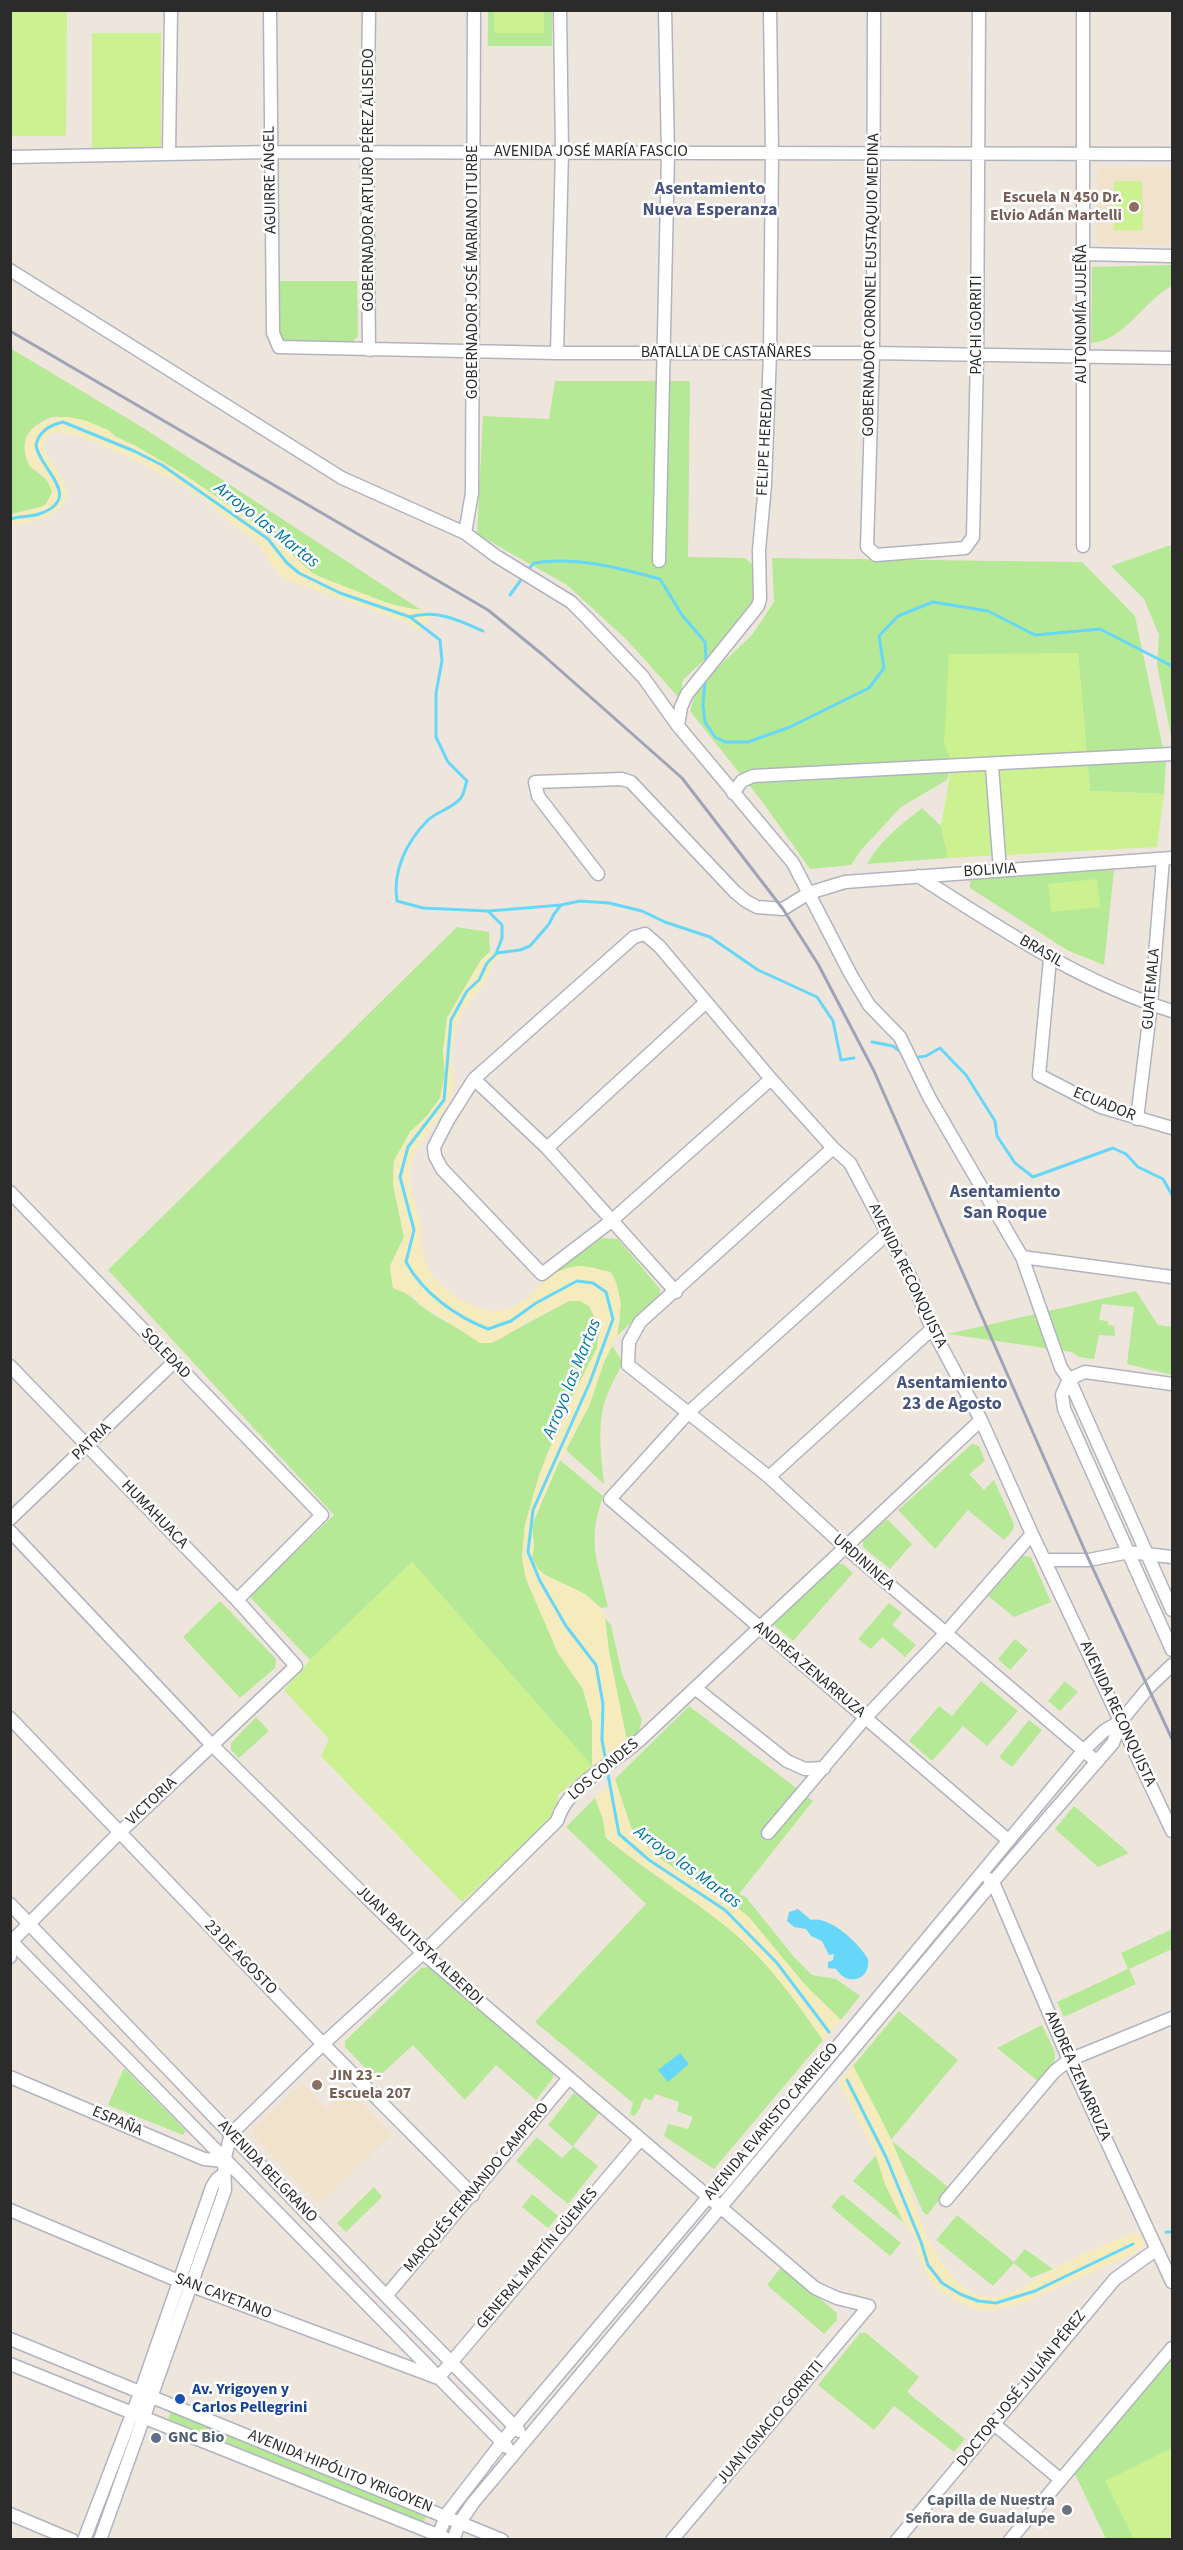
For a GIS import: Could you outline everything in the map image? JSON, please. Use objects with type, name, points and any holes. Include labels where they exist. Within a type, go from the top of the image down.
[{"type":"street","points":[[169,154],[171,10]]},
{"type":"street","name":"AGUIRRE ÁNGEL","points":[[270,10],[273,333],[279,347]]},
{"type":"street","name":"GOBERNADOR ARTURO PÉREZ ALISEDO","points":[[369,10],[367,152],[369,350]]},
{"type":"street","name":"GOBERNADOR JOSÉ MARIANO ITURBE","points":[[465,533],[472,493],[474,10]]},
{"type":"street","points":[[557,353],[562,151],[561,10]]},
{"type":"street","points":[[659,561],[668,153],[665,10]]},
{"type":"street","name":"FELIPE HEREDIA","points":[[678,726],[681,707],[687,694],[758,606],[760,599],[759,550],[765,485],[770,353],[772,153],[770,10]]},
{"type":"street","name":"GOBERNADOR CORONEL EUSTAQUIO MEDINA","points":[[874,10],[873,353],[867,547],[876,555]]},
{"type":"street","name":"PACHI GORRITI","points":[[876,555],[965,548],[973,537],[977,356],[979,10]]},
{"type":"street","name":"AUTONOMÍA JUJEÑA","points":[[1083,10],[1083,546]]},
{"type":"street","name":"AVENIDA JOSÉ MARÍA FASCIO","points":[[10,157],[270,152],[562,151],[1173,154]]},
{"type":"street","points":[[1082,254],[1173,256]]},
{"type":"street","points":[[10,270],[342,478],[465,533],[496,556],[571,602],[642,677],[678,726],[794,863],[869,1005],[900,1037],[928,1097],[1022,1257],[1030,1274],[1045,1327],[1061,1368],[1069,1379],[1173,1610]]},
{"type":"street","name":"BATALLA DE CASTAÑARES","points":[[279,347],[472,352],[873,353],[1173,358]]},
{"type":"street","points":[[733,793],[742,781],[753,776],[1173,754]]},
{"type":"street","points":[[992,767],[1000,870]]},
{"type":"street","name":"BOLIVIA","points":[[598,874],[538,796],[535,782],[622,779],[631,782],[746,902],[757,907],[783,909],[809,893],[844,882],[1168,859]]},
{"type":"street","name":"GUATEMALA","points":[[1137,1119],[1168,859]]},
{"type":"street","name":"BRASIL","points":[[918,876],[1050,959],[1151,1004],[1173,1011]]},
{"type":"street","name":"AVENIDA RECONQUISTA","points":[[474,1079],[634,938],[645,934],[660,947],[771,1079],[832,1148],[850,1163],[912,1280],[932,1329],[981,1419],[1044,1560],[1173,1831]]},
{"type":"street","name":"ECUADOR","points":[[1050,959],[1039,1075],[1101,1107],[1173,1128]]},
{"type":"street","points":[[547,1148],[706,1002]]},
{"type":"street","points":[[771,1079],[610,1222],[542,1274],[442,1169],[435,1156],[434,1147],[447,1120],[474,1079],[547,1148],[610,1222],[675,1292],[832,1148]]},
{"type":"street","name":"SOLEDAD","points":[[10,1192],[322,1515],[237,1600]]},
{"type":"street","points":[[688,1413],[887,1234]]},
{"type":"street","points":[[1022,1257],[1173,1277]]},
{"type":"street","name":"URDININEA","points":[[675,1292],[640,1322],[629,1342],[628,1365],[769,1477],[945,1634],[1097,1762]]},
{"type":"street","points":[[769,1477],[932,1329]]},
{"type":"street","name":"PATRIA","points":[[10,1519],[173,1363]]},
{"type":"street","name":"HUMAHUACA","points":[[10,1366],[237,1600],[296,1666]]},
{"type":"street","points":[[1173,1384],[1085,1372],[1069,1379],[1062,1395],[1064,1409],[1173,1650]]},
{"type":"street","name":"ANDREA ZENARRUZA","points":[[688,1413],[610,1499],[1008,1840]]},
{"type":"street","name":"LOS CONDES","points":[[231,2134],[323,2044],[423,1953],[557,1821],[561,1808],[571,1794],[639,1741],[981,1419]]},
{"type":"street","name":"JUAN BAUTISTA ALBERDI","points":[[10,1532],[212,1745],[423,1953],[639,2141],[709,2196],[815,2289],[837,2298],[869,2306]]},
{"type":"street","points":[[768,1833],[866,1717],[945,1634],[1032,1534]]},
{"type":"street","points":[[1044,1560],[1089,1560],[1129,1552],[1173,1557]]},
{"type":"street","name":"AVENIDA EVARISTO CARRIEGO","points":[[445,2539],[446,2515],[514,2427],[709,2196],[719,2189],[1083,1750],[1104,1731],[1121,1721],[1149,1688],[1173,1665]]},
{"type":"street","name":"VICTORIA","points":[[11,1941],[119,1833],[296,1666]]},
{"type":"street","points":[[695,1688],[787,1761],[805,1769],[824,1768]]},
{"type":"street","name":"23 DE AGOSTO","points":[[10,1718],[323,2044],[473,2195]]},
{"type":"street","name":"AVENIDA EVARISTO CARRIEGO","points":[[445,2539],[514,2453],[993,1882],[1113,1743],[1121,1721]]},
{"type":"street","name":"ANDREA ZENARRUZA","points":[[981,1872],[993,1882],[1069,2060],[1173,2282]]},
{"type":"street","name":"AVENIDA BELGRANO","points":[[10,1904],[386,2296],[527,2438]]},
{"type":"street","points":[[10,1957],[11,1941]]},
{"type":"street","name":"AVENIDA BELGRANO","points":[[11,1941],[225,2167],[514,2453]]},
{"type":"street","points":[[945,2199],[1054,2072],[1069,2060],[1173,2018]]},
{"type":"street","name":"ESPAÑA","points":[[10,2078],[225,2167]]},
{"type":"street","name":"MARQUÉS FERNANDO CAMPERO","points":[[386,2296],[568,2079]]},
{"type":"street","points":[[100,2540],[138,2416],[186,2284],[212,2187],[225,2167],[231,2134]]},
{"type":"street","name":"GENERAL MARTÍN GÜEMES","points":[[438,2379],[450,2362],[639,2141]]},
{"type":"street","name":"SAN CAYETANO","points":[[10,2210],[186,2284],[438,2379]]},
{"type":"street","name":"DOCTOR JOSÉ JULIÁN PÉREZ","points":[[897,2540],[1115,2279],[1157,2249]]},
{"type":"street","name":"JUAN IGNACIO GORRITI","points":[[672,2540],[869,2306]]},
{"type":"street","name":"AVENIDA HIPÓLITO YRIGOYEN","points":[[10,2339],[446,2515],[502,2540]]},
{"type":"street","points":[[1010,2540],[1173,2348]]},
{"type":"street","name":"AVENIDA HIPÓLITO YRIGOYEN","points":[[10,2364],[445,2539]]},
{"type":"street","points":[[84,2540],[138,2416]]},
{"type":"street","points":[[994,2424],[1061,2480]]},
{"type":"street","points":[[10,2514],[72,2540]]},
{"type":"shaded area","name":"Escuela N 450 Dr. Elvio Adán Martelli","points":[[1102,168],[1172,168],[1172,244],[1100,245],[1096,240],[1097,173]]},
{"type":"shaded area","points":[[302,2083],[327,2109],[349,2089],[392,2134],[319,2204],[253,2136],[253,2129]]},
{"type":"green space","points":[[11,10],[67,11],[66,136],[11,136]]},
{"type":"green space","points":[[488,11],[552,11],[552,46],[488,46]]},
{"type":"green space","points":[[494,11],[544,11],[544,33],[494,33]]},
{"type":"green space","points":[[92,33],[161,33],[161,148],[92,148]]},
{"type":"green space","points":[[1114,181],[1142,181],[1143,230],[1114,230]]},
{"type":"green space","points":[[1172,265],[1172,286],[1152,301],[1124,328],[1103,340],[1091,343],[1092,267]]},
{"type":"green space","points":[[278,281],[357,281],[358,336],[353,341],[283,341],[279,337]]},
{"type":"green space","points":[[10,348],[145,429],[421,610],[366,596],[314,574],[266,531],[180,472],[107,430],[71,419],[49,418],[41,422],[27,436],[25,447],[27,459],[50,485],[51,499],[40,507],[11,514]]},
{"type":"green space","points":[[555,381],[690,381],[688,557],[745,558],[753,565],[760,599],[735,631],[683,680],[680,699],[627,640],[567,585],[477,534],[483,416],[549,419]]},
{"type":"green space","points":[[1172,546],[1172,741],[1157,665],[1159,635],[1144,599],[1111,566]]},
{"type":"green space","points":[[772,558],[1082,562],[1135,616],[1166,762],[1164,794],[1090,791],[1078,653],[952,763],[947,780],[901,807],[861,850],[851,865],[810,869],[761,800],[690,711],[698,686],[752,635],[774,602]]},
{"type":"green space","points":[[1078,653],[1090,791],[1164,794],[1157,847],[948,858],[941,826],[952,763],[944,744],[949,654]]},
{"type":"green space","points":[[922,808],[941,826],[948,858],[867,864],[885,840]]},
{"type":"green space","points":[[1114,870],[1104,965],[1067,950],[970,888],[970,882],[975,877]]},
{"type":"green space","points":[[1097,879],[1100,907],[1051,912],[1048,884]]},
{"type":"green space","points":[[457,927],[489,932],[490,952],[481,960],[447,1018],[443,1052],[445,1074],[440,1098],[427,1116],[410,1132],[394,1161],[393,1184],[404,1237],[390,1266],[393,1288],[402,1291],[445,1321],[491,1343],[569,1301],[580,1301],[589,1306],[599,1325],[597,1348],[547,1454],[525,1525],[522,1558],[526,1579],[558,1653],[583,1689],[592,1722],[592,1766],[412,1562],[310,1660],[249,1596],[334,1515],[108,1270]]},
{"type":"green space","points":[[602,1238],[618,1239],[660,1289],[660,1295],[617,1336],[620,1304],[611,1272],[578,1266],[558,1273],[560,1267]]},
{"type":"green space","points":[[1136,1291],[1158,1325],[1172,1327],[1172,1375],[1127,1364],[1134,1307],[1102,1304],[1099,1320],[1108,1321],[1108,1325],[1114,1326],[1115,1336],[1099,1335],[1094,1359],[1079,1357],[1072,1352],[948,1334]]},
{"type":"green space","points":[[612,1346],[623,1362],[603,1407],[600,1440],[604,1484],[566,1450],[589,1406]]},
{"type":"green space","points":[[972,1444],[979,1446],[985,1461],[969,1474],[984,1490],[994,1480],[1014,1524],[1013,1530],[1004,1540],[968,1510],[935,1549],[898,1510]]},
{"type":"green space","points":[[560,1460],[603,1496],[594,1540],[608,1607],[601,1608],[585,1594],[545,1575],[537,1568],[532,1558],[534,1547],[532,1525]]},
{"type":"green space","points":[[887,1519],[912,1544],[890,1569],[863,1547],[863,1540]]},
{"type":"green space","points":[[1023,1556],[1031,1557],[1051,1602],[1014,1617],[988,1596]]},
{"type":"green space","points":[[412,1562],[592,1766],[558,1795],[557,1810],[550,1820],[462,1902],[321,1756],[329,1739],[284,1690],[310,1660]]},
{"type":"green space","points":[[837,1564],[843,1564],[853,1573],[793,1641],[774,1625],[775,1618]]},
{"type":"green space","points":[[220,1601],[276,1659],[275,1668],[240,1698],[183,1637]]},
{"type":"green space","points":[[889,1603],[902,1613],[892,1625],[916,1645],[905,1657],[882,1637],[871,1649],[858,1639]]},
{"type":"green space","points":[[605,1618],[611,1625],[622,1674],[642,1720],[638,1735],[627,1741],[609,1652]]},
{"type":"green space","points":[[1015,1639],[1028,1650],[1010,1670],[998,1659]]},
{"type":"green space","points":[[981,1681],[1018,1711],[987,1746],[963,1726],[932,1761],[909,1741],[939,1706],[952,1716]]},
{"type":"green space","points":[[1065,1681],[1078,1692],[1060,1711],[1048,1701]]},
{"type":"green space","points":[[689,1706],[813,1801],[739,1894],[746,1897],[794,1957],[812,1975],[836,1979],[860,1996],[841,2020],[806,1986],[728,1900],[696,1883],[655,1855],[631,1828],[615,1779]]},
{"type":"green space","points":[[256,1717],[269,1731],[239,1758],[231,1750],[231,1743]]},
{"type":"green space","points":[[1029,1720],[1042,1730],[1012,1767],[999,1757]]},
{"type":"green space","points":[[595,1798],[603,1819],[606,1838],[717,1919],[745,1943],[781,1982],[823,2040],[714,2169],[664,2136],[668,2124],[688,2129],[693,2117],[677,2111],[679,2102],[655,2094],[652,2100],[644,2098],[634,2116],[630,2114],[633,2103],[535,2022],[646,1904],[566,1827]]},
{"type":"green space","points":[[1074,1806],[1129,1853],[1098,1867],[1055,1829]]},
{"type":"green space","points":[[1172,1929],[1172,1949],[1129,1969],[1136,1984],[1064,2017],[1057,2002],[1128,1969],[1121,1953]]},
{"type":"green space","points":[[428,1967],[553,2073],[553,2078],[536,2100],[496,2065],[465,2100],[413,2045],[376,2079],[345,2047],[345,2041],[421,1968]]},
{"type":"green space","points":[[899,2011],[958,2060],[891,2140],[853,2066]]},
{"type":"green space","points":[[1042,2025],[1055,2055],[1052,2066],[1039,2082],[997,2048]]},
{"type":"green space","points":[[124,2068],[186,2131],[183,2135],[108,2105]]},
{"type":"green space","points":[[574,2093],[601,2111],[573,2146],[598,2166],[568,2204],[516,2161],[537,2137],[562,2158],[573,2147],[548,2125]]},
{"type":"green space","points":[[891,2140],[949,2188],[927,2215],[923,2212]]},
{"type":"green space","points":[[876,2155],[885,2184],[904,2223],[853,2181]]},
{"type":"green space","points":[[374,2187],[382,2197],[346,2232],[337,2223]]},
{"type":"green space","points":[[532,2194],[558,2216],[548,2228],[522,2207]]},
{"type":"green space","points":[[842,2194],[901,2243],[890,2256],[831,2207]]},
{"type":"green space","points":[[957,2215],[1014,2262],[1025,2249],[1053,2269],[1031,2278],[1014,2263],[993,2286],[936,2240]]},
{"type":"green space","points":[[782,2266],[837,2313],[837,2320],[824,2334],[767,2285]]},
{"type":"green space","points":[[860,2333],[866,2333],[919,2377],[907,2392],[965,2439],[954,2452],[894,2406],[874,2430],[818,2385]]},
{"type":"green space","points":[[1172,2357],[1172,2539],[1106,2539],[1074,2472]]},
{"type":"green space","points":[[171,2412],[426,2517],[424,2522],[168,2419]]},
{"type":"green space","points":[[1172,2448],[1172,2539],[1134,2539],[1105,2481]]},
{"type":"sand","points":[[68,417],[84,420],[108,430],[114,436],[136,446],[185,475],[271,534],[313,574],[382,601],[421,610],[432,616],[418,631],[406,622],[287,580],[273,567],[256,541],[198,495],[127,456],[68,434],[51,434],[43,445],[64,483],[66,494],[64,502],[51,515],[11,525],[11,514],[45,506],[52,492],[44,476],[31,468],[28,462],[25,442],[28,435],[38,424]]},
{"type":"sand","points":[[490,952],[502,956],[493,964],[485,981],[458,1021],[452,1053],[453,1090],[446,1108],[423,1139],[414,1156],[410,1174],[412,1191],[421,1226],[425,1262],[441,1284],[463,1301],[484,1310],[501,1311],[515,1306],[550,1277],[563,1270],[579,1266],[610,1272],[616,1282],[621,1303],[617,1336],[604,1362],[589,1406],[557,1466],[532,1525],[534,1547],[532,1558],[537,1568],[545,1575],[585,1594],[601,1608],[605,1618],[609,1652],[627,1741],[592,1766],[592,1722],[583,1689],[558,1653],[526,1579],[522,1558],[525,1525],[539,1475],[572,1397],[597,1348],[599,1325],[589,1306],[580,1301],[569,1301],[529,1321],[502,1338],[491,1343],[480,1343],[420,1304],[413,1296],[393,1288],[390,1266],[404,1237],[393,1184],[394,1161],[410,1132],[427,1116],[440,1098],[445,1074],[443,1052],[447,1018],[481,960]]},
{"type":"sand","points":[[615,1779],[631,1828],[655,1855],[696,1883],[728,1900],[749,1917],[806,1986],[841,2020],[823,2040],[781,1982],[745,1943],[717,1919],[606,1838],[603,1819],[595,1798]]},
{"type":"sand","points":[[853,2066],[891,2139],[926,2234],[939,2258],[954,2278],[972,2292],[992,2297],[1009,2294],[1074,2258],[1137,2231],[1146,2245],[1127,2257],[1023,2303],[1000,2309],[979,2311],[940,2291],[930,2281],[919,2258],[914,2235],[904,2223],[885,2184],[876,2155],[838,2081]]},
{"type":"water","points":[[798,1909],[811,1920],[827,1922],[843,1932],[868,1959],[866,1972],[857,1979],[852,1979],[841,1975],[836,1969],[828,1968],[828,1962],[833,1960],[834,1954],[829,1955],[822,1941],[811,1936],[806,1929],[794,1927],[787,1921],[789,1912]]},
{"type":"water","points":[[680,2053],[689,2064],[668,2082],[658,2070]]},
{"type":"waterway","name":"Arroyo las Martas","points":[[10,519],[39,514],[59,500],[56,482],[36,445],[46,429],[63,422],[162,465],[268,539],[287,563],[299,573],[340,593],[410,617],[440,640],[442,661],[436,693],[436,737],[448,762],[467,781],[460,799],[428,820],[408,847],[399,868],[397,901],[423,908],[488,911],[502,925],[502,938],[496,954],[487,963],[479,980],[467,991],[451,1020],[444,1100],[408,1147],[400,1177],[414,1230],[406,1262],[421,1284],[441,1302],[488,1329],[511,1321],[536,1303],[577,1281],[593,1283],[606,1292],[613,1319],[590,1382],[533,1510],[528,1552],[540,1581],[566,1626],[596,1665],[603,1704],[602,1740],[606,1762]]},
{"type":"waterway","points":[[526,572],[534,563],[566,561],[613,567],[660,579],[682,615],[705,642],[706,660]]},
{"type":"waterway","points":[[510,595],[523,577]]},
{"type":"waterway","points":[[705,681],[703,705],[705,722],[715,737],[725,742],[748,742],[790,727],[869,688],[884,668],[879,636],[898,616],[933,602],[988,611],[1035,635],[1100,629],[1172,666]]},
{"type":"waterway","points":[[410,617],[438,615],[483,631]]},
{"type":"waterway","points":[[497,953],[520,950],[530,946],[549,924],[561,905],[580,901],[609,903],[642,911],[665,922],[710,937],[758,970],[817,997],[833,1021],[841,1060],[854,1058]]},
{"type":"waterway","points":[[489,911],[561,905]]},
{"type":"waterway","points":[[872,1042],[893,1046],[902,1053]]},
{"type":"waterway","points":[[913,1058],[926,1056],[940,1048],[966,1075],[995,1121],[997,1136],[1015,1163],[1033,1177],[1113,1148],[1126,1154],[1138,1167],[1163,1179],[1172,1195]]},
{"type":"waterway","name":"Arroyo las Martas","points":[[607,1769],[619,1834],[649,1860],[725,1910],[777,1963],[829,2032]]},
{"type":"waterway","name":"Arroyo las Martas","points":[[847,2080],[886,2157],[921,2242],[928,2265],[942,2283],[960,2294],[978,2301],[996,2303],[1035,2291],[1133,2244]]},
{"type":"waterway","name":"Arroyo las Martas","points":[[1166,2232],[1172,2232]]},
{"type":"railway","points":[[10,331],[488,610],[543,655],[682,778],[783,909],[818,964],[874,1071],[1089,1560],[1172,1739]]},
{"type":"place","name":"Escuela N 450 Dr. Elvio Adán Martelli","points":[[1134,207]]},
{"type":"place","name":"JIN 23 - Escuela 207","points":[[317,2085]]},
{"type":"place","name":"Av. Yrigoyen y Carlos Pellegrini","points":[[180,2399]]},
{"type":"place","name":"GNC Bio","points":[[156,2438]]},
{"type":"place","name":"Capilla de Nuestra Señora de Guadalupe","points":[[1067,2510]]},
{"type":"district","name":"Asentamiento Nueva Esperanza","points":[[710,200]]},
{"type":"district","name":"Asentamiento San Roque","points":[[1005,1203]]},
{"type":"district","name":"Asentamiento 23 de Agosto","points":[[952,1394]]}]
